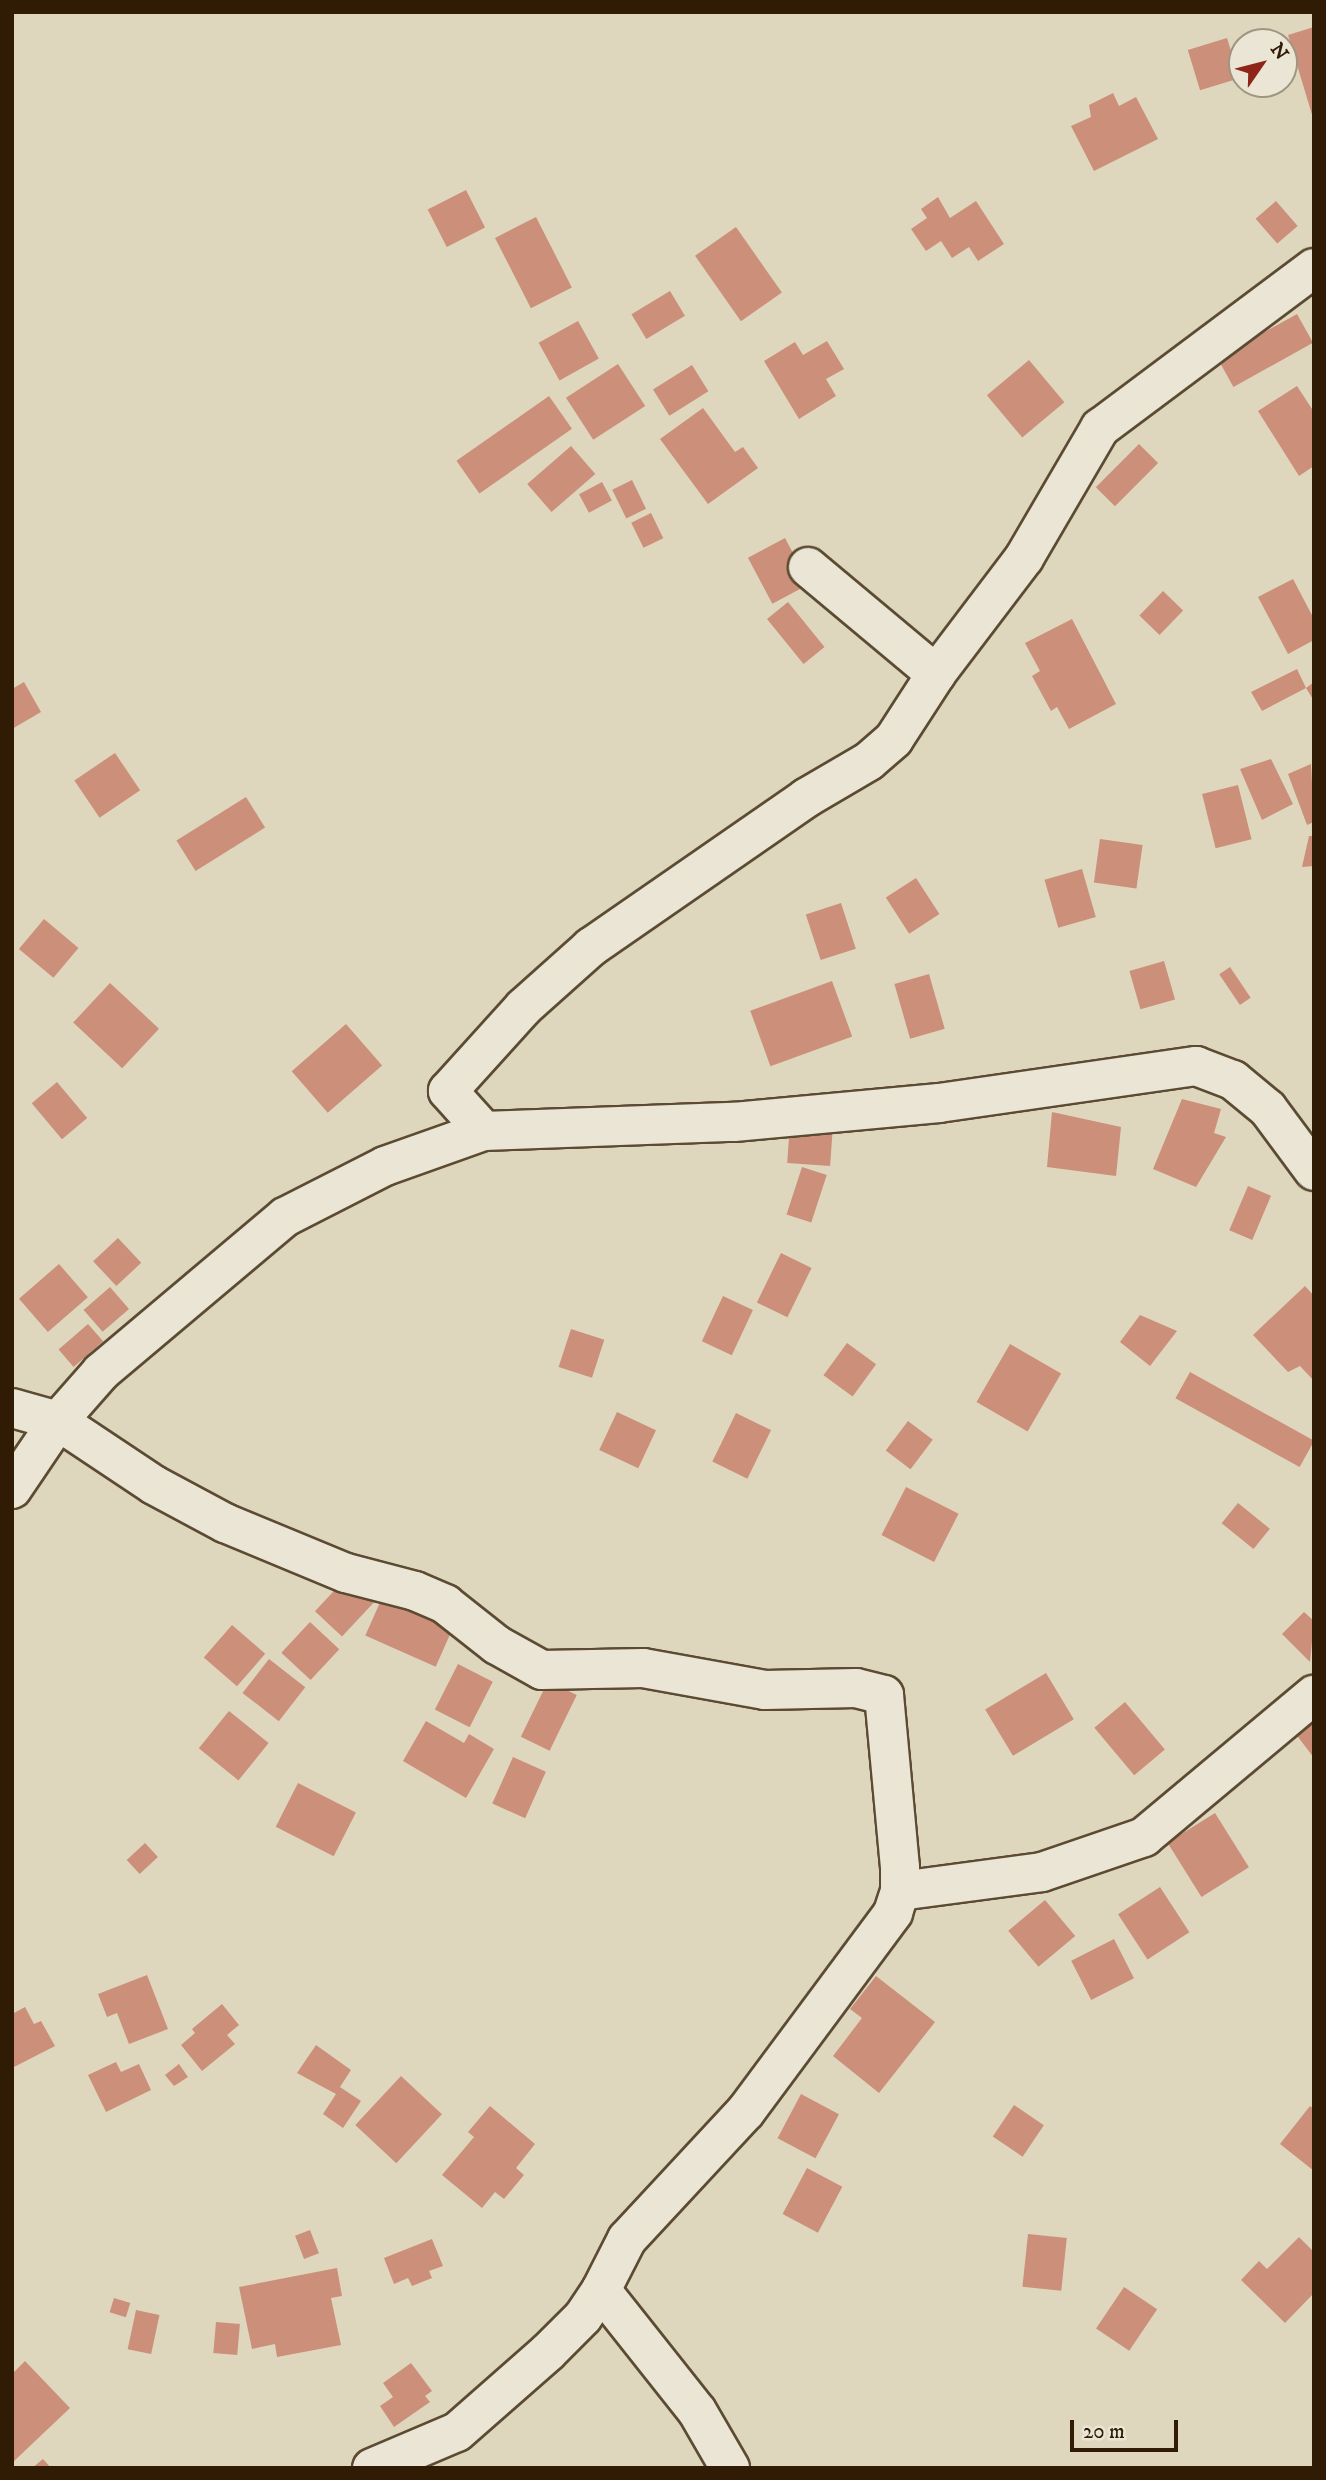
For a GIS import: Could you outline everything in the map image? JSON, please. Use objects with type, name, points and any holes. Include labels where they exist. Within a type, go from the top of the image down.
[{"type":"street","points":[[484,1131],[448,1091],[524,1007],[591,947],[869,761],[901,730],[936,674],[1024,558],[1100,428],[1314,268]]},
{"type":"street","points":[[808,567],[936,674]]},
{"type":"street","points":[[12,1489],[58,1421],[146,1331],[285,1217],[385,1166],[484,1131],[747,1121],[939,1103],[1196,1066],[1233,1080],[1268,1109],[1314,1171]]},
{"type":"street","points":[[12,1408],[58,1421],[154,1485],[225,1523],[346,1573],[432,1598],[496,1646],[542,1670],[643,1668],[765,1690],[856,1688],[881,1693],[888,1709],[901,1891],[893,1913],[746,2111],[627,2239],[601,2290],[583,2317],[548,2352],[457,2432],[372,2468]]},
{"type":"street","points":[[901,1891],[1042,1872],[1144,1837],[1314,1695]]},
{"type":"street","points":[[601,2290],[697,2411],[730,2468]]},
{"type":"building","points":[[1314,27],[1314,118],[1298,68],[1298,32]]},
{"type":"building","points":[[1227,38],[1228,82],[1200,90],[1188,50]]},
{"type":"building","points":[[1113,93],[1119,106],[1136,97],[1158,139],[1094,171],[1071,126],[1091,117],[1089,105]]},
{"type":"building","points":[[466,190],[485,227],[447,247],[428,210]]},
{"type":"building","points":[[938,197],[950,218],[976,201],[1004,244],[978,261],[969,247],[952,258],[941,241],[926,251],[911,229],[927,218],[921,209]]},
{"type":"building","points":[[1276,201],[1298,226],[1277,244],[1256,219]]},
{"type":"building","points":[[536,217],[572,287],[531,308],[495,238]]},
{"type":"building","points":[[736,227],[782,293],[741,321],[695,256]]},
{"type":"building","points":[[670,291],[685,316],[646,339],[631,314]]},
{"type":"building","points":[[1297,314],[1313,343],[1233,387],[1217,358]]},
{"type":"building","points":[[578,321],[599,359],[559,380],[539,343]]},
{"type":"building","points":[[827,341],[844,369],[826,379],[836,396],[799,419],[764,361],[795,342],[803,355]]},
{"type":"building","points":[[1029,360],[1064,402],[1022,437],[987,395]]},
{"type":"building","points":[[618,364],[645,406],[593,440],[566,398]]},
{"type":"building","points":[[692,365],[708,391],[669,416],[653,389]]},
{"type":"building","points":[[1297,386],[1314,412],[1314,466],[1299,476],[1258,411]]},
{"type":"building","points":[[549,396],[572,429],[479,494],[456,461]]},
{"type":"building","points":[[703,408],[735,452],[743,447],[758,468],[708,504],[660,439]]},
{"type":"building","points":[[1139,444],[1158,463],[1115,506],[1096,487]]},
{"type":"building","points":[[571,446],[595,474],[552,512],[527,484]]},
{"type":"building","points":[[632,480],[646,509],[626,518],[612,490]]},
{"type":"building","points":[[602,482],[612,501],[589,513],[579,494]]},
{"type":"building","points":[[651,513],[663,538],[644,548],[631,523]]},
{"type":"building","points":[[785,538],[809,584],[772,604],[748,558]]},
{"type":"building","points":[[1293,579],[1314,619],[1314,640],[1288,654],[1258,597]]},
{"type":"building","points":[[1163,591],[1183,610],[1160,635],[1139,615]]},
{"type":"building","points":[[788,602],[825,647],[804,664],[767,619]]},
{"type":"building","points":[[1072,619],[1116,704],[1069,729],[1057,707],[1051,711],[1032,676],[1040,671],[1025,643]]},
{"type":"building","points":[[1297,669],[1306,688],[1262,711],[1251,692]]},
{"type":"building","points":[[24,682],[41,712],[12,729],[12,689]]},
{"type":"building","points":[[1314,682],[1314,701],[1306,688]]},
{"type":"building","points":[[115,753],[140,790],[100,818],[74,780]]},
{"type":"building","points":[[1271,759],[1293,804],[1262,820],[1240,769]]},
{"type":"building","points":[[1311,764],[1314,822],[1307,825],[1288,774]]},
{"type":"building","points":[[1238,785],[1252,839],[1216,848],[1202,794]]},
{"type":"building","points":[[246,797],[265,828],[196,871],[176,840]]},
{"type":"building","points":[[1309,836],[1314,836],[1314,866],[1302,867]]},
{"type":"building","points":[[1100,839],[1143,845],[1136,889],[1094,883]]},
{"type":"building","points":[[1082,869],[1096,917],[1058,928],[1045,880]]},
{"type":"building","points":[[916,878],[939,914],[909,934],[886,898]]},
{"type":"building","points":[[841,903],[856,949],[821,960],[806,914]]},
{"type":"building","points":[[44,919],[78,948],[53,978],[19,949]]},
{"type":"building","points":[[1164,961],[1175,999],[1140,1009],[1129,971]]},
{"type":"building","points":[[1230,967],[1251,998],[1240,1005],[1219,974]]},
{"type":"building","points":[[929,974],[945,1029],[910,1039],[894,984]]},
{"type":"building","points":[[832,981],[852,1036],[770,1066],[750,1011]]},
{"type":"building","points":[[110,983],[159,1029],[122,1068],[73,1022]]},
{"type":"building","points":[[346,1024],[382,1066],[328,1113],[292,1071]]},
{"type":"building","points":[[57,1082],[87,1118],[62,1139],[32,1103]]},
{"type":"building","points":[[1182,1099],[1221,1109],[1214,1133],[1226,1137],[1196,1187],[1153,1169]]},
{"type":"building","points":[[1052,1112],[1121,1127],[1116,1176],[1047,1167]]},
{"type":"building","points":[[790,1123],[833,1126],[830,1166],[787,1163]]},
{"type":"building","points":[[802,1167],[827,1175],[811,1223],[787,1215]]},
{"type":"building","points":[[1248,1186],[1271,1196],[1252,1240],[1229,1230]]},
{"type":"building","points":[[118,1238],[141,1263],[116,1286],[93,1261]]},
{"type":"building","points":[[781,1253],[812,1268],[787,1317],[757,1302]]},
{"type":"building","points":[[59,1264],[88,1297],[48,1332],[19,1299]]},
{"type":"building","points":[[1305,1286],[1314,1296],[1314,1381],[1300,1366],[1288,1372],[1253,1335]]},
{"type":"building","points":[[110,1287],[129,1309],[103,1332],[84,1310]]},
{"type":"building","points":[[723,1296],[753,1310],[732,1355],[702,1341]]},
{"type":"building","points":[[1140,1315],[1177,1331],[1150,1366],[1120,1342]]},
{"type":"building","points":[[88,1324],[103,1341],[74,1367],[59,1350]]},
{"type":"building","points":[[571,1329],[604,1340],[592,1378],[559,1367]]},
{"type":"building","points":[[847,1343],[876,1364],[853,1397],[823,1375]]},
{"type":"building","points":[[1010,1344],[1061,1374],[1028,1432],[976,1402]]},
{"type":"building","points":[[1190,1372],[1314,1441],[1300,1467],[1175,1398]]},
{"type":"building","points":[[617,1412],[656,1430],[638,1468],[599,1450]]},
{"type":"building","points":[[736,1413],[771,1430],[747,1479],[712,1462]]},
{"type":"building","points":[[908,1421],[933,1440],[910,1469],[886,1451]]},
{"type":"building","points":[[906,1487],[959,1514],[934,1562],[881,1535]]},
{"type":"building","points":[[1238,1503],[1270,1529],[1254,1549],[1222,1523]]},
{"type":"building","points":[[347,1577],[374,1602],[342,1637],[315,1611]]},
{"type":"building","points":[[382,1598],[452,1629],[436,1667],[365,1635]]},
{"type":"building","points":[[1304,1612],[1314,1621],[1310,1662],[1282,1634]]},
{"type":"building","points":[[310,1622],[339,1649],[311,1680],[281,1653]]},
{"type":"building","points":[[232,1625],[265,1654],[237,1686],[204,1657]]},
{"type":"building","points":[[269,1659],[305,1687],[279,1721],[243,1693]]},
{"type":"building","points":[[458,1664],[493,1682],[470,1727],[435,1709]]},
{"type":"building","points":[[1046,1673],[1074,1719],[1013,1756],[985,1710]]},
{"type":"building","points":[[548,1681],[577,1695],[550,1751],[521,1737]]},
{"type":"building","points":[[1125,1702],[1165,1749],[1134,1775],[1094,1728]]},
{"type":"building","points":[[229,1711],[269,1743],[238,1780],[199,1748]]},
{"type":"building","points":[[1314,1713],[1314,1758],[1292,1729]]},
{"type":"building","points":[[426,1721],[464,1743],[469,1734],[494,1749],[466,1798],[403,1761]]},
{"type":"building","points":[[513,1757],[546,1772],[525,1818],[492,1804]]},
{"type":"building","points":[[298,1783],[356,1813],[334,1856],[276,1827]]},
{"type":"building","points":[[1215,1813],[1249,1867],[1201,1897],[1168,1843]]},
{"type":"building","points":[[145,1843],[158,1857],[140,1874],[127,1860]]},
{"type":"building","points":[[1160,1887],[1189,1932],[1147,1960],[1118,1914]]},
{"type":"building","points":[[1045,1900],[1075,1936],[1038,1967],[1008,1931]]},
{"type":"building","points":[[1114,1939],[1134,1978],[1091,2000],[1071,1961]]},
{"type":"building","points":[[147,1975],[168,2029],[129,2044],[117,2013],[107,2017],[98,1994]]},
{"type":"building","points":[[876,1976],[935,2022],[879,2093],[833,2056],[862,2018],[850,2009]]},
{"type":"building","points":[[222,2004],[239,2025],[227,2035],[235,2044],[202,2071],[181,2045],[195,2033],[192,2029]]},
{"type":"building","points":[[25,2007],[34,2024],[41,2021],[55,2046],[12,2068],[12,2014]]},
{"type":"building","points":[[316,2045],[351,2070],[340,2087],[361,2101],[343,2128],[323,2114],[336,2094],[297,2073]]},
{"type":"building","points":[[116,2062],[121,2072],[139,2064],[151,2090],[106,2112],[88,2075]]},
{"type":"building","points":[[179,2064],[188,2077],[174,2086],[165,2075]]},
{"type":"building","points":[[401,2076],[442,2114],[396,2163],[355,2125]]},
{"type":"building","points":[[801,2094],[839,2114],[815,2158],[778,2138]]},
{"type":"building","points":[[1014,2105],[1044,2125],[1023,2157],[993,2137]]},
{"type":"building","points":[[490,2106],[535,2144],[516,2168],[524,2175],[504,2199],[495,2192],[482,2208],[442,2175],[474,2137],[468,2132]]},
{"type":"building","points":[[1310,2106],[1314,2109],[1314,2171],[1280,2144]]},
{"type":"building","points":[[807,2168],[842,2187],[818,2233],[783,2214]]},
{"type":"building","points":[[310,2230],[319,2253],[304,2259],[295,2236]]},
{"type":"building","points":[[1028,2234],[1067,2238],[1061,2291],[1022,2287]]},
{"type":"building","points":[[1299,2237],[1314,2252],[1314,2293],[1285,2323],[1241,2280],[1259,2261],[1267,2269]]},
{"type":"building","points":[[432,2239],[443,2266],[429,2271],[432,2278],[412,2286],[408,2278],[394,2284],[384,2258]]},
{"type":"building","points":[[337,2268],[342,2296],[331,2298],[341,2345],[277,2357],[275,2344],[252,2349],[239,2287]]},
{"type":"building","points":[[1124,2287],[1157,2309],[1129,2351],[1096,2328]]},
{"type":"building","points":[[114,2298],[130,2303],[126,2317],[110,2312]]},
{"type":"building","points":[[136,2310],[159,2315],[151,2354],[128,2349]]},
{"type":"building","points":[[216,2322],[240,2324],[237,2355],[213,2353]]},
{"type":"building","points":[[25,2361],[70,2408],[12,2463],[12,2374]]},
{"type":"building","points":[[411,2363],[432,2391],[425,2396],[430,2402],[394,2427],[380,2406],[393,2397],[383,2383]]},
{"type":"building","points":[[43,2459],[51,2468],[32,2468]]}]
